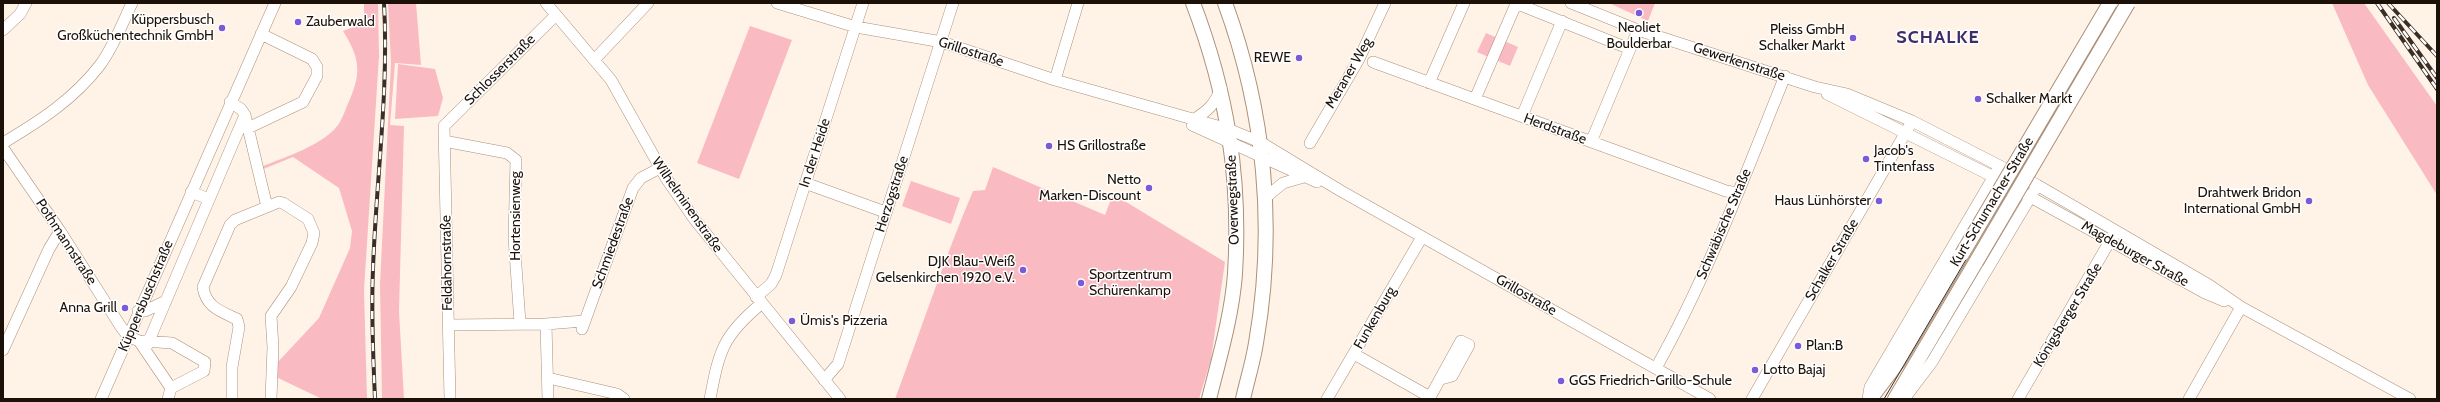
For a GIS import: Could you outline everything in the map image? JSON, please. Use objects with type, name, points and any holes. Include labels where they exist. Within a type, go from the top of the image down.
[{"type":"main road","name":"Overwegstraße","points":[[1193,3],[1221,88],[1236,190],[1235,275],[1222,348],[1210,399]]},
{"type":"main road","name":"Overwegstraße","points":[[1225,3],[1247,71],[1258,117],[1265,198],[1266,266],[1256,344],[1242,399]]},
{"type":"main road","name":"Kurt-Schumacher-Straße","points":[[1869,399],[1898,362],[2110,3]]},
{"type":"main road","name":"Kurt-Schumacher-Straße","points":[[1895,399],[2128,3]]},
{"type":"street","points":[[3,30],[20,14],[26,3]]},
{"type":"street","points":[[3,143],[44,119],[74,94],[100,65],[116,38],[132,3]]},
{"type":"street","name":"Küppersbuschstraße","points":[[101,399],[138,311],[275,3]]},
{"type":"street","name":"Wilhelminenstraße","points":[[546,3],[595,58],[623,100],[660,168],[695,220],[840,399]]},
{"type":"street","points":[[595,58],[648,3]]},
{"type":"street","name":"Grillostraße","points":[[777,3],[856,27],[942,42],[1055,80],[1163,110],[1193,120],[1229,136]]},
{"type":"street","name":"In der Heide","points":[[710,399],[719,354],[725,342],[773,281],[864,3]]},
{"type":"street","name":"Herzogstraße","points":[[824,380],[838,364],[885,212],[942,42],[953,3]]},
{"type":"street","points":[[1055,80],[1078,3]]},
{"type":"street","name":"Meraner Weg","points":[[1310,143],[1360,57],[1385,3]]},
{"type":"street","points":[[1429,83],[1464,3]]},
{"type":"street","points":[[1475,99],[1515,3],[1630,49]]},
{"type":"street","name":"Gewerkenstraße","points":[[1571,3],[1638,30],[1816,87],[1847,94],[1912,121]]},
{"type":"street","name":"Schlosserstraße","points":[[444,126],[556,15]]},
{"type":"street","points":[[1522,116],[1562,21]]},
{"type":"street","points":[[1592,142],[1638,30]]},
{"type":"street","points":[[248,128],[303,102],[317,76],[317,67],[312,59],[262,34]]},
{"type":"street","name":"Herdstraße","points":[[1373,62],[1726,191],[1738,193]]},
{"type":"street","name":"Schwäbische Straße","points":[[1656,368],[1681,322],[1738,193],[1785,76]]},
{"type":"street","name":"Gewerkenstraße","points":[[1816,87],[1847,105],[1906,132]]},
{"type":"street","points":[[1193,120],[1206,113],[1215,102],[1221,88]]},
{"type":"street","points":[[230,102],[241,109],[246,115],[267,207]]},
{"type":"street","name":"Grillostraße","points":[[1163,110],[1260,148],[1341,191],[1710,399]]},
{"type":"street","name":"Küppersbuschstraße","points":[[144,344],[166,301],[246,115]]},
{"type":"street","points":[[1904,399],[1932,362],[2037,185],[1912,121]]},
{"type":"street","name":"Schalker Straße","points":[[1752,399],[1912,121]]},
{"type":"street","name":"Feldahornstraße","points":[[444,126],[450,399]]},
{"type":"street","points":[[1906,132],[2030,197]]},
{"type":"street","name":"Hortensienweg","points":[[444,141],[508,153],[516,160],[514,238],[520,323]]},
{"type":"street","name":"Pothmannstraße","points":[[3,148],[128,336]]},
{"type":"street","name":"Grillostraße","points":[[1260,148],[1304,177],[1341,191]]},
{"type":"street","points":[[1994,177],[2000,165]]},
{"type":"street","name":"Schmiedestraße","points":[[546,324],[583,325],[633,188],[641,178],[660,168]]},
{"type":"street","points":[[1265,198],[1283,183],[1304,177]]},
{"type":"street","name":"Kurt-Schumacher-Straße","points":[[1869,399],[1870,387],[1994,177]]},
{"type":"street","points":[[806,182],[885,212]]},
{"type":"street","name":"Magdeburger Straße","points":[[2037,185],[2209,285],[2241,307],[2410,399]]},
{"type":"street","points":[[191,192],[209,199]]},
{"type":"street","name":"Magdeburger Straße","points":[[2030,197],[2205,293],[2241,307]]},
{"type":"street","points":[[232,399],[232,367],[239,327],[237,320],[211,306],[204,296],[203,287],[230,225],[235,220],[267,207],[283,203],[308,220],[314,233],[312,243],[291,287],[271,316],[273,347],[271,399]]},
{"type":"street","name":"Königsberger Straße","points":[[2018,399],[2116,230]]},
{"type":"street","points":[[3,350],[49,249],[60,232]]},
{"type":"street","name":"Funkenburg","points":[[1328,399],[1422,237]]},
{"type":"street","points":[[138,311],[145,311],[166,301]]},
{"type":"street","points":[[2189,399],[2241,307]]},
{"type":"street","points":[[448,325],[520,323],[546,324],[548,399]]},
{"type":"street","points":[[128,336],[144,344],[172,343],[205,362],[204,371],[171,388]]},
{"type":"street","points":[[144,344],[171,388],[168,399]]},
{"type":"street","points":[[1354,354],[1430,398],[1441,379]]},
{"type":"street","points":[[548,378],[617,394],[624,399]]},
{"type":"shaded area","points":[[364,3],[378,3],[379,56],[364,290],[367,399],[322,399],[276,377],[276,364],[319,318],[350,248],[352,231],[339,188],[293,157],[261,170],[261,167],[315,144],[334,130],[340,122],[354,89],[357,72],[357,64],[353,49],[343,31],[364,23]]},
{"type":"shaded area","points":[[388,3],[416,3],[421,65],[395,63],[390,125],[404,126],[399,311],[404,399],[382,399],[380,284],[391,63]]},
{"type":"shaded area","name":"Neoliet Boulderbar","points":[[1609,3],[1655,3],[1648,21]]},
{"type":"shaded area","points":[[2332,3],[2364,3],[2437,106],[2437,195],[2368,85]]},
{"type":"shaded area","points":[[750,26],[792,40],[739,179],[697,163]]},
{"type":"shaded area","points":[[1486,33],[1518,47],[1510,66],[1477,52]]},
{"type":"shaded area","points":[[398,64],[435,69],[443,98],[438,116],[395,119]]},
{"type":"shaded area","name":"Sportzentrum Schürenkamp","points":[[993,167],[1105,215],[1113,194],[1225,262],[1211,359],[1199,399],[895,399],[962,217],[973,191],[985,190]]},
{"type":"shaded area","points":[[911,181],[960,198],[951,224],[902,206]]},
{"type":"tram line","points":[[1884,399],[2117,3]]},
{"type":"railway","points":[[375,399],[372,334],[372,285],[384,103],[384,3]]},
{"type":"railway","points":[[2377,3],[2437,89]]},
{"type":"railway","points":[[2388,3],[2437,56]]},
{"type":"railway","points":[[2394,18],[2437,78]]},
{"type":"place","name":"Neoliet Boulderbar","points":[[1639,13]]},
{"type":"place","name":"Zauberwald","points":[[298,22]]},
{"type":"place","name":"Küppersbusch Großküchentechnik GmbH","points":[[222,28]]},
{"type":"place","name":"Pleiss GmbH Schalker Markt","points":[[1853,38]]},
{"type":"place","name":"REWE","points":[[1299,58]]},
{"type":"place","name":"Schalker Markt","points":[[1978,99]]},
{"type":"place","name":"HS Grillostraße","points":[[1049,146]]},
{"type":"place","name":"Jacob's Tintenfass","points":[[1866,159]]},
{"type":"place","name":"Netto Marken-Discount","points":[[1149,188]]},
{"type":"place","name":"Haus Lünhörster","points":[[1879,201]]},
{"type":"place","name":"Drahtwerk Bridon International GmbH","points":[[2309,201]]},
{"type":"place","name":"DJK Blau-Weiß Gelsenkirchen 1920 e.V.","points":[[1023,270]]},
{"type":"place","name":"Sportzentrum Schürenkamp","points":[[1081,283]]},
{"type":"place","name":"Anna Grill","points":[[125,308]]},
{"type":"place","name":"Ümis's Pizzeria","points":[[792,321]]},
{"type":"place","name":"Plan:B","points":[[1798,346]]},
{"type":"place","name":"Lotto Bajaj","points":[[1755,370]]},
{"type":"place","name":"GGS Friedrich-Grillo-Schule","points":[[1561,381]]},
{"type":"district","name":"SCHALKE","points":[[1938,38]]}]
